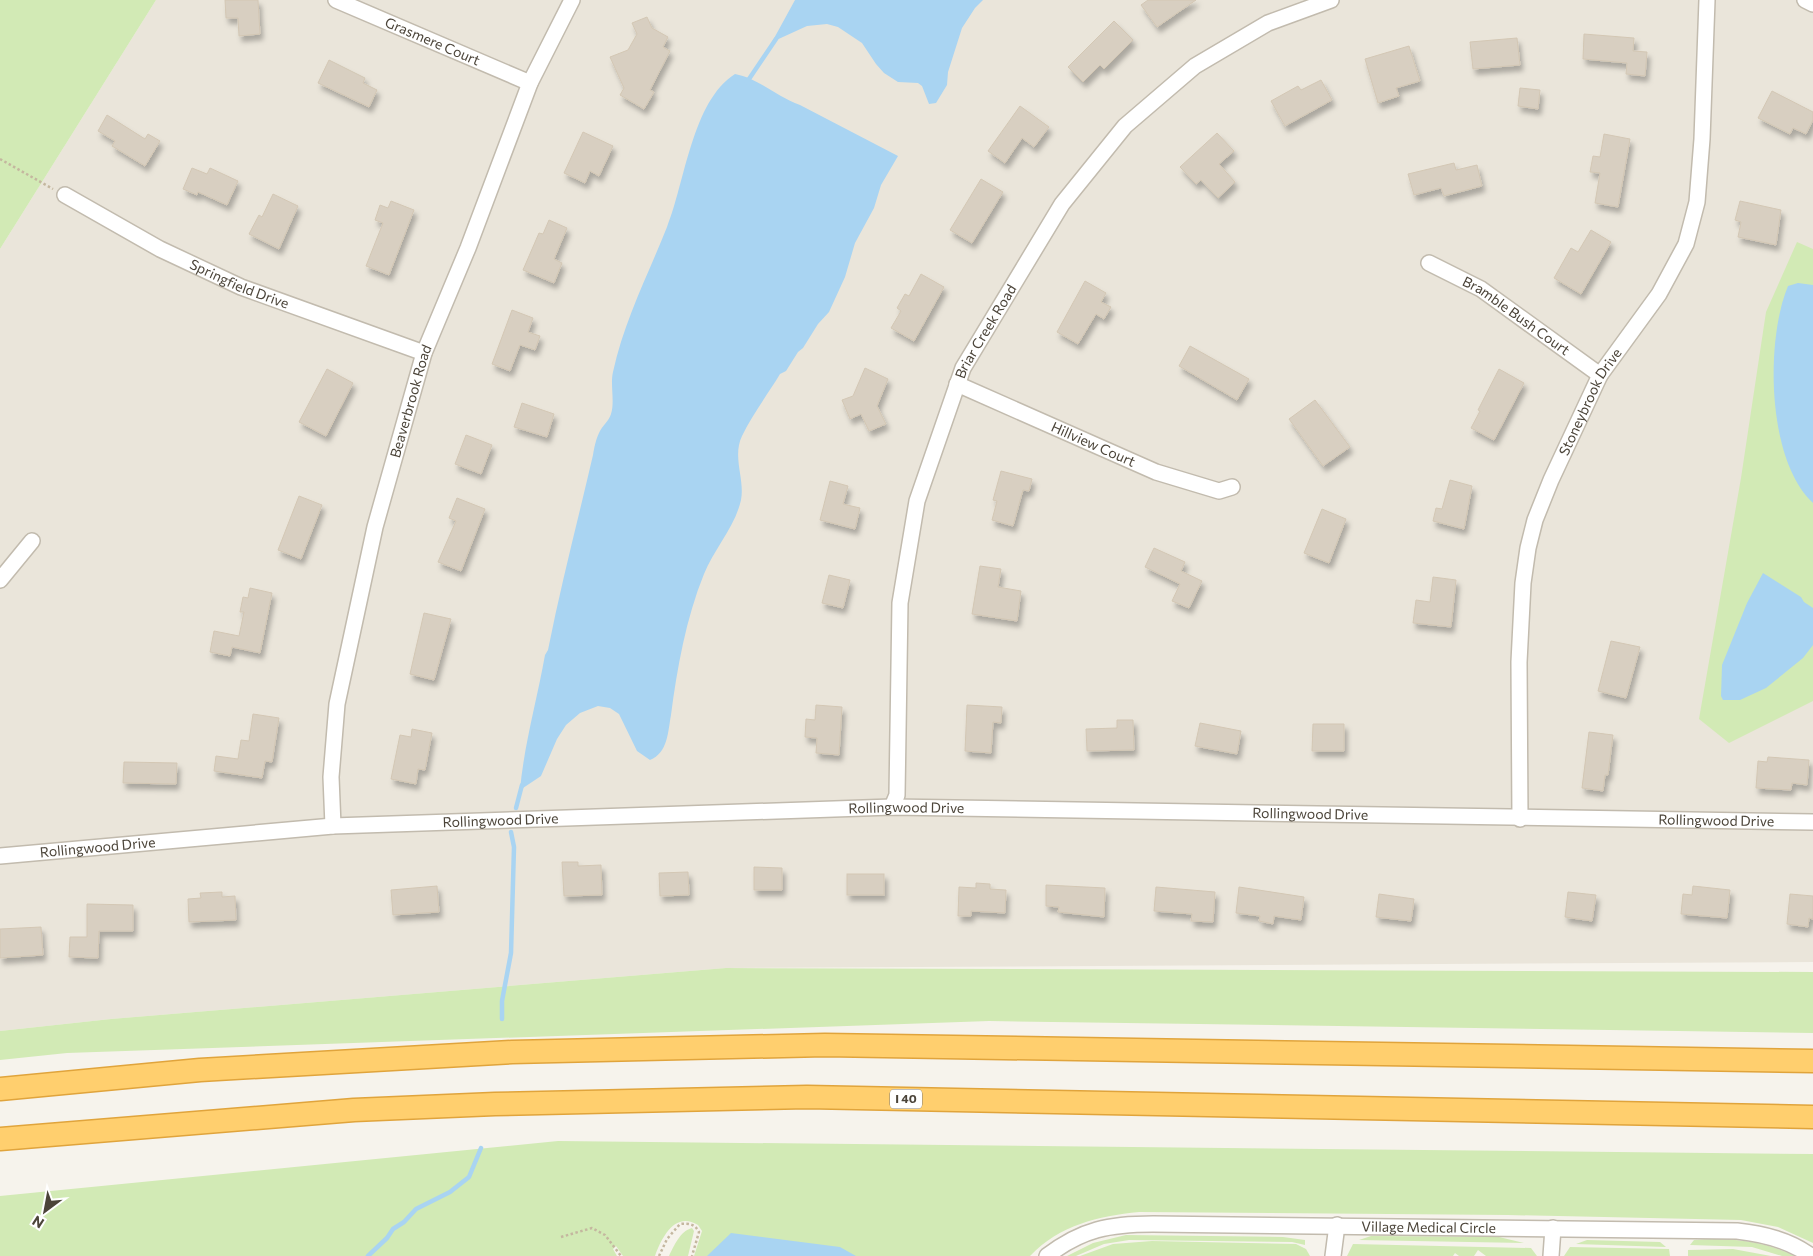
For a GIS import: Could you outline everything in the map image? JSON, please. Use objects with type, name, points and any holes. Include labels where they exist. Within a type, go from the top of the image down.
[{"type":"highway","points":[[0,1089],[200,1070],[512,1052],[825,1045],[1813,1061]]},
{"type":"highway","name":"I 40","points":[[0,1139],[354,1110],[807,1096],[1813,1117]]},
{"type":"street","name":"Grasmere Court","points":[[336,0],[530,83]]},
{"type":"street","name":"Beaverbrook Road","points":[[333,826],[331,777],[337,704],[376,527],[424,353],[468,248],[530,83],[572,0]]},
{"type":"street","name":"Briar Creek Road","points":[[892,807],[897,795],[900,604],[917,501],[963,368],[1062,204],[1125,126],[1194,66],[1268,23],[1331,0]]},
{"type":"street","name":"Stoneybrook Drive","points":[[1520,818],[1519,662],[1523,583],[1528,548],[1551,480],[1600,375],[1659,294],[1678,264],[1693,223],[1702,138],[1707,0]]},
{"type":"street","points":[[1805,0],[1813,4]]},
{"type":"street","name":"Springfield Drive","points":[[65,195],[160,249],[242,287],[424,353]]},
{"type":"street","name":"Bramble Bush Court","points":[[1429,263],[1480,289],[1600,375]]},
{"type":"street","name":"Hillview Court","points":[[957,384],[1156,472],[1219,491],[1232,487]]},
{"type":"street","points":[[0,580],[32,541]]},
{"type":"street","name":"Rollingwood Drive","points":[[0,856],[333,826],[892,807],[1813,822]]},
{"type":"street","name":"Village Medical Circle","points":[[1047,1256],[1080,1235],[1097,1229],[1126,1224],[1553,1228],[1757,1233],[1801,1249],[1811,1256]]},
{"type":"street","points":[[1332,1256],[1337,1225]]},
{"type":"street","points":[[1551,1256],[1553,1228]]},
{"type":"path","points":[[0,159],[65,195]]},
{"type":"path","points":[[658,1256],[667,1239],[680,1224],[688,1223],[696,1227],[699,1232],[692,1256]]},
{"type":"path","points":[[561,1236],[592,1228],[604,1235],[621,1256]]},
{"type":"shaded area","points":[[156,0],[1813,0],[1813,962],[726,968],[111,1019],[0,1031],[0,249]]},
{"type":"green space","points":[[0,0],[156,0],[0,249]]},
{"type":"green space","points":[[1797,242],[1813,249],[1813,701],[1729,743],[1699,719],[1741,478],[1766,312]]},
{"type":"green space","points":[[726,968],[1813,972],[1813,1033],[989,1021],[67,1053],[0,1060],[0,1031],[111,1019]]},
{"type":"green space","points":[[558,1141],[1813,1154],[1813,1243],[1778,1227],[1741,1220],[1508,1215],[1139,1212],[1109,1216],[1080,1224],[1054,1237],[1030,1256],[694,1256],[702,1231],[698,1225],[683,1221],[676,1224],[666,1234],[655,1256],[623,1256],[616,1246],[613,1249],[617,1256],[0,1256],[0,1196]]},
{"type":"green space","points":[[692,1228],[694,1231],[688,1256],[669,1256],[684,1232]]},
{"type":"green space","points":[[1126,1235],[1283,1237],[1305,1240],[1305,1245],[1292,1242],[1129,1240],[1104,1244],[1076,1256],[1067,1256],[1093,1243]]},
{"type":"green space","points":[[1371,1236],[1499,1237],[1524,1243],[1359,1240]]},
{"type":"green space","points":[[1587,1240],[1660,1242],[1666,1247],[1576,1244]]},
{"type":"green space","points":[[1694,1240],[1746,1241],[1771,1247],[1795,1256],[1782,1256],[1752,1247],[1690,1245]]},
{"type":"green space","points":[[1152,1241],[1296,1244],[1306,1249],[1310,1256],[1080,1256],[1113,1244]]},
{"type":"green space","points":[[1353,1244],[1531,1248],[1537,1256],[1486,1256],[1478,1250],[1474,1256],[1459,1256],[1455,1253],[1453,1256],[1347,1256]]},
{"type":"green space","points":[[1570,1247],[1669,1249],[1670,1256],[1564,1256]]},
{"type":"green space","points":[[1733,1249],[1771,1256],[1688,1256],[1688,1250]]},
{"type":"water","points":[[795,0],[983,0],[975,8],[962,28],[948,72],[947,85],[936,103],[929,104],[922,86],[918,83],[898,82],[884,73],[862,43],[838,27],[827,24],[807,26],[772,42]]},
{"type":"water","points":[[735,74],[760,84],[898,156],[881,185],[874,208],[855,243],[845,277],[829,312],[818,324],[786,371],[780,374],[742,436],[738,452],[741,500],[729,529],[704,574],[692,608],[683,644],[668,734],[664,747],[656,757],[650,760],[637,751],[619,714],[610,708],[598,706],[580,713],[566,725],[557,739],[541,776],[520,790],[545,655],[548,650],[595,444],[600,430],[611,414],[613,404],[612,377],[623,335],[667,227],[699,123],[720,87]]},
{"type":"water","points":[[1798,283],[1813,285],[1813,503],[1798,484],[1786,459],[1779,430],[1775,399],[1776,337],[1781,309],[1788,286]]},
{"type":"water","points":[[1763,573],[1801,597],[1804,602],[1813,608],[1813,645],[1803,658],[1766,688],[1740,700],[1723,700],[1721,696],[1722,665],[1747,603]]},
{"type":"water","points":[[731,1233],[840,1247],[856,1256],[707,1256]]},
{"type":"building","points":[[225,0],[258,0],[260,34],[239,36],[238,18],[226,18]]},
{"type":"building","points":[[1148,0],[1196,0],[1157,27],[1141,5]]},
{"type":"building","points":[[647,17],[652,28],[668,37],[663,47],[670,51],[650,90],[654,92],[644,109],[620,95],[624,88],[610,57],[628,50],[637,34],[632,23]]},
{"type":"building","points":[[1114,21],[1133,40],[1104,69],[1100,65],[1083,82],[1068,67]]},
{"type":"building","points":[[1584,34],[1634,38],[1633,51],[1647,52],[1645,76],[1626,74],[1627,63],[1583,59]]},
{"type":"building","points":[[1517,38],[1520,65],[1473,69],[1470,42]]},
{"type":"building","points":[[1409,46],[1420,81],[1396,88],[1399,96],[1378,103],[1365,59]]},
{"type":"building","points":[[329,60],[365,78],[363,83],[377,90],[369,107],[318,83]]},
{"type":"building","points":[[1321,80],[1332,100],[1285,126],[1271,101],[1298,86],[1301,90]]},
{"type":"building","points":[[1520,88],[1540,90],[1538,109],[1518,106]]},
{"type":"building","points":[[1772,91],[1813,112],[1813,120],[1806,134],[1793,128],[1790,134],[1758,118]]},
{"type":"building","points":[[1020,106],[1049,127],[1034,147],[1022,138],[1005,163],[988,151]]},
{"type":"building","points":[[107,115],[145,139],[148,134],[160,141],[145,166],[112,146],[115,141],[98,131]]},
{"type":"building","points":[[583,132],[613,146],[599,176],[590,171],[585,183],[564,173]]},
{"type":"building","points":[[1217,133],[1234,151],[1219,164],[1235,182],[1218,198],[1201,180],[1196,184],[1180,167]]},
{"type":"building","points":[[1604,134],[1630,139],[1618,207],[1595,203],[1600,173],[1590,172],[1593,156],[1600,157]]},
{"type":"building","points":[[1454,163],[1456,170],[1477,165],[1482,186],[1444,196],[1441,188],[1414,195],[1408,174]]},
{"type":"building","points":[[192,168],[207,174],[210,168],[238,181],[227,205],[198,192],[197,195],[183,189]]},
{"type":"building","points":[[981,179],[1003,192],[972,243],[950,230]]},
{"type":"building","points":[[273,194],[298,206],[279,249],[249,234],[259,215],[262,217]]},
{"type":"building","points":[[391,201],[414,210],[389,275],[366,266],[383,223],[375,220],[380,205],[388,208]]},
{"type":"building","points":[[1740,201],[1781,210],[1776,245],[1738,237],[1741,222],[1735,220]]},
{"type":"building","points":[[549,220],[567,228],[554,259],[562,263],[554,283],[523,270],[539,233],[543,234]]},
{"type":"building","points":[[1591,230],[1611,242],[1581,294],[1554,278],[1571,248],[1578,252]]},
{"type":"building","points":[[921,274],[944,287],[914,341],[891,328],[901,311],[897,308],[905,294],[909,296]]},
{"type":"building","points":[[1085,281],[1106,293],[1101,302],[1111,307],[1104,319],[1096,314],[1078,344],[1057,332]]},
{"type":"building","points":[[512,310],[533,318],[528,332],[540,336],[535,350],[520,345],[510,371],[492,364]]},
{"type":"building","points":[[1190,346],[1249,379],[1237,400],[1179,366]]},
{"type":"building","points":[[865,368],[888,379],[877,406],[886,424],[869,431],[861,414],[850,419],[842,400],[853,396]]},
{"type":"building","points":[[327,369],[353,383],[326,436],[299,422]]},
{"type":"building","points":[[1499,369],[1524,383],[1494,440],[1471,428]]},
{"type":"building","points":[[1315,400],[1350,447],[1323,466],[1289,419]]},
{"type":"building","points":[[522,403],[554,414],[547,437],[514,427]]},
{"type":"building","points":[[466,435],[492,445],[481,474],[455,464]]},
{"type":"building","points":[[1001,471],[1032,479],[1029,491],[1023,490],[1013,526],[992,520],[997,501],[993,500]]},
{"type":"building","points":[[1450,480],[1472,486],[1464,529],[1433,521],[1436,508],[1442,509]]},
{"type":"building","points":[[830,481],[848,486],[843,504],[860,508],[855,529],[820,520]]},
{"type":"building","points":[[299,496],[322,505],[301,559],[278,550]]},
{"type":"building","points":[[457,498],[485,509],[461,571],[438,562],[456,521],[449,518]]},
{"type":"building","points":[[1322,509],[1346,519],[1329,563],[1304,553]]},
{"type":"building","points":[[1154,548],[1185,562],[1181,571],[1202,581],[1189,608],[1172,601],[1180,584],[1145,567]]},
{"type":"building","points":[[980,566],[1001,569],[998,587],[1021,591],[1017,621],[972,614]]},
{"type":"building","points":[[829,575],[850,580],[843,608],[822,603]]},
{"type":"building","points":[[1433,577],[1456,580],[1451,627],[1413,623],[1416,600],[1430,602]]},
{"type":"building","points":[[250,588],[272,593],[260,653],[232,647],[230,656],[210,652],[214,631],[239,636],[244,612],[240,612],[243,597],[248,598]]},
{"type":"building","points":[[424,613],[451,619],[434,680],[410,674]]},
{"type":"building","points":[[1611,641],[1640,647],[1626,698],[1598,691]]},
{"type":"building","points":[[816,705],[842,707],[839,755],[816,753],[817,738],[805,737],[806,719],[815,720]]},
{"type":"building","points":[[967,705],[1002,707],[1001,723],[993,722],[991,753],[965,751]]},
{"type":"building","points":[[253,714],[279,718],[272,762],[265,761],[262,778],[214,771],[216,756],[238,759],[241,740],[249,741]]},
{"type":"building","points":[[1117,720],[1133,720],[1134,750],[1087,751],[1086,729],[1117,728]]},
{"type":"building","points":[[1200,723],[1241,731],[1237,754],[1195,746]]},
{"type":"building","points":[[1313,724],[1344,724],[1344,751],[1312,751]]},
{"type":"building","points":[[412,729],[432,733],[425,770],[418,769],[416,784],[391,779],[400,735],[411,737]]},
{"type":"building","points":[[1589,732],[1613,735],[1608,775],[1605,775],[1603,791],[1582,788]]},
{"type":"building","points":[[1768,757],[1809,760],[1807,785],[1792,783],[1791,790],[1756,788],[1758,761],[1767,762]]},
{"type":"building","points":[[124,762],[177,763],[176,784],[123,783]]},
{"type":"building","points":[[562,862],[578,862],[578,866],[601,865],[602,895],[564,896]]},
{"type":"building","points":[[754,867],[782,868],[782,890],[754,890]]},
{"type":"building","points":[[688,872],[689,895],[660,896],[659,873]]},
{"type":"building","points":[[847,874],[884,874],[884,895],[847,895]]},
{"type":"building","points":[[976,883],[990,884],[990,889],[1006,890],[1005,913],[971,911],[971,916],[958,916],[959,887],[976,888]]},
{"type":"building","points":[[1046,885],[1105,888],[1104,917],[1058,912],[1059,907],[1046,906]]},
{"type":"building","points":[[437,886],[439,912],[393,915],[391,890]]},
{"type":"building","points":[[1693,886],[1730,890],[1727,918],[1681,914],[1683,894],[1692,895]]},
{"type":"building","points":[[1156,887],[1215,892],[1213,922],[1191,921],[1192,914],[1154,911]]},
{"type":"building","points":[[1239,887],[1304,897],[1301,920],[1274,916],[1273,924],[1259,921],[1260,916],[1236,913]]},
{"type":"building","points":[[222,892],[222,897],[235,896],[236,920],[189,922],[188,899],[201,898],[200,893]]},
{"type":"building","points":[[1568,892],[1596,895],[1592,921],[1565,917]]},
{"type":"building","points":[[1379,894],[1414,899],[1411,921],[1376,917]]},
{"type":"building","points":[[1790,894],[1813,896],[1813,919],[1809,918],[1808,927],[1787,924]]},
{"type":"building","points":[[87,904],[133,905],[133,931],[99,931],[98,958],[69,957],[70,937],[87,937]]},
{"type":"building","points":[[41,927],[43,955],[0,958],[0,929]]},
{"type":"waterway","points":[[747,82],[776,39]]},
{"type":"waterway","points":[[516,808],[522,785]]},
{"type":"waterway","points":[[502,1019],[502,1001],[511,953],[514,847],[511,832]]},
{"type":"waterway","points":[[368,1256],[387,1238],[393,1229],[404,1222],[416,1209],[450,1192],[469,1177],[481,1148]]}]
